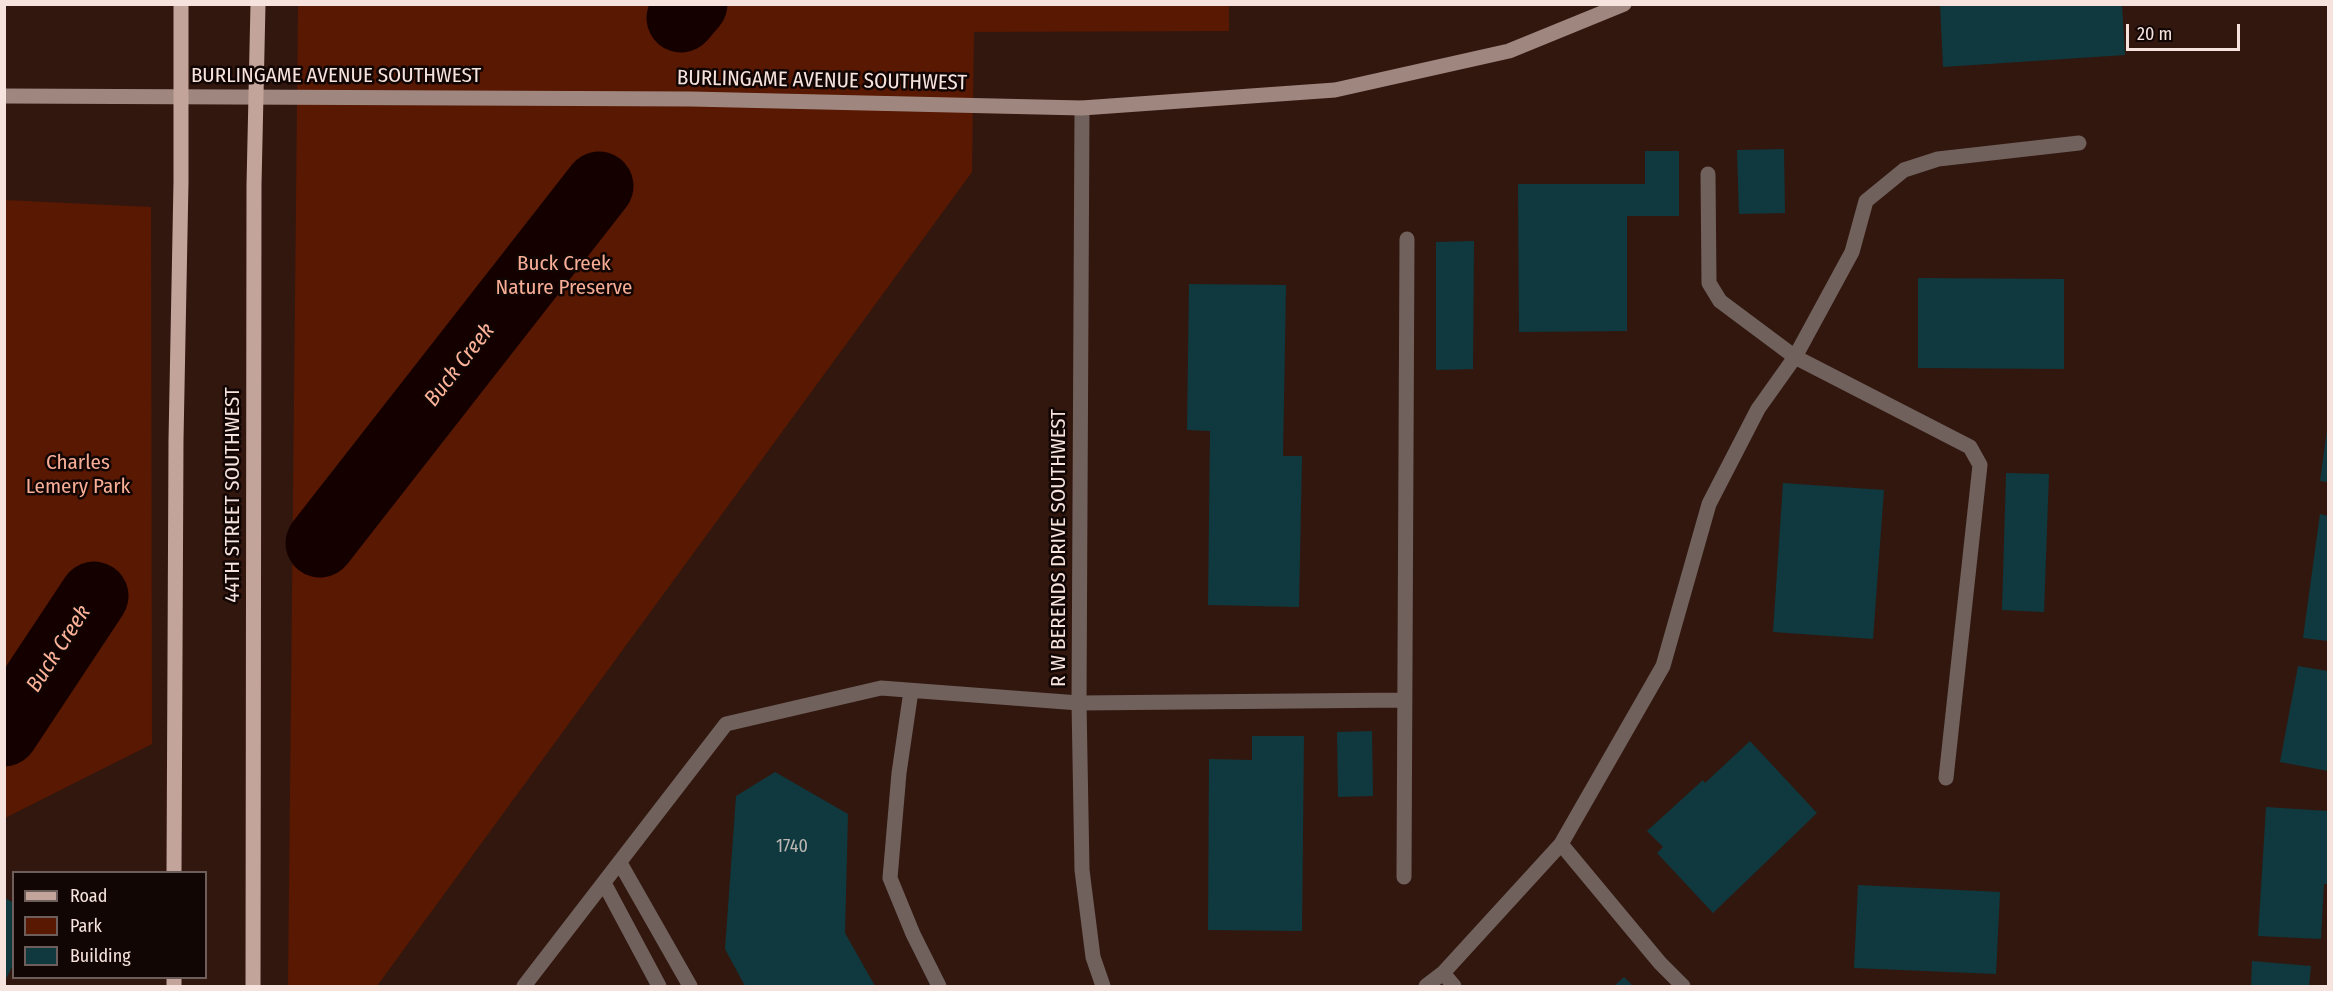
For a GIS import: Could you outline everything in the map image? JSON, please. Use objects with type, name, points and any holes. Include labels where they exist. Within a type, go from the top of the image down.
[{"type":"main road","points":[[174,871],[181,4]]},
{"type":"main road","name":"44TH STREET SOUTHWEST","points":[[253,987],[254,184],[258,4]]},
{"type":"street","name":"BURLINGAME AVENUE SOUTHWEST","points":[[4,96],[692,99],[1082,108],[1335,90],[1509,51],[1624,4]]},
{"type":"street","name":"R W BERENDS DRIVE SOUTHWEST","points":[[1082,108],[1079,703],[1082,870],[1093,957],[1103,987]]},
{"type":"street","points":[[1426,987],[1443,973],[1561,844],[1663,666],[1708,504],[1758,409],[1795,357],[1852,252],[1866,201],[1905,170],[1938,159],[2079,143]]},
{"type":"street","points":[[1708,174],[1708,283],[1720,301],[1795,357],[1970,447],[1980,465],[1946,778]]},
{"type":"street","points":[[1404,877],[1407,239]]},
{"type":"street","points":[[527,985],[726,724],[881,688],[1079,703],[1405,700]]},
{"type":"street","points":[[910,691],[899,773],[890,878],[913,934],[939,987]]},
{"type":"street","points":[[1561,844],[1660,963],[1683,987]]},
{"type":"street","points":[[620,863],[690,987]]},
{"type":"street","points":[[604,883],[659,987]]},
{"type":"street","points":[[1443,973],[1454,987]]},
{"type":"green space","name":"Buck Creek Nature Preserve","points":[[298,5],[1229,5],[1229,31],[974,32],[972,172],[377,986],[288,986]]},
{"type":"green space","name":"Charles Lemery Park","points":[[5,200],[151,207],[152,744],[5,818]]},
{"type":"building","points":[[1940,4],[2122,4],[2125,55],[1943,67]]},
{"type":"building","points":[[1784,149],[1785,213],[1739,214],[1737,150]]},
{"type":"building","points":[[1645,151],[1679,151],[1679,216],[1627,216],[1627,331],[1519,332],[1518,184],[1645,184]]},
{"type":"building","points":[[1474,241],[1473,369],[1436,370],[1436,242]]},
{"type":"building","points":[[1918,278],[2064,279],[2064,369],[1918,368]]},
{"type":"building","points":[[1189,284],[1286,285],[1283,456],[1302,456],[1299,607],[1208,605],[1210,431],[1187,430]]},
{"type":"building","points":[[2328,430],[2328,482],[2320,481]]},
{"type":"building","points":[[2006,473],[2049,474],[2044,612],[2002,610]]},
{"type":"building","points":[[1783,483],[1884,490],[1873,639],[1773,632]]},
{"type":"building","points":[[2320,514],[2328,516],[2328,641],[2303,638]]},
{"type":"building","points":[[2298,666],[2328,671],[2328,771],[2280,762]]},
{"type":"building","points":[[1372,731],[1373,796],[1338,797],[1337,732]]},
{"type":"building","points":[[1252,736],[1304,736],[1302,931],[1208,930],[1209,759],[1252,760]]},
{"type":"building","points":[[1750,741],[1817,813],[1713,913],[1657,853],[1663,847],[1647,831],[1703,780],[1705,783]]},
{"type":"building","points":[[775,772],[848,814],[845,933],[875,986],[745,986],[725,949],[736,796]]},
{"type":"building","points":[[2266,807],[2328,811],[2328,884],[2324,884],[2321,939],[2258,936]]},
{"type":"building","points":[[1858,885],[2000,892],[1996,974],[1854,968]]},
{"type":"building","points":[[5,898],[12,902],[12,967],[5,981]]},
{"type":"building","points":[[2252,961],[2311,966],[2309,986],[2251,986]]},
{"type":"building","points":[[1624,977],[1633,986],[1614,986]]},
{"type":"waterway","name":"Buck Creek","points":[[681,18],[693,4]]},
{"type":"waterway","name":"Buck Creek","points":[[320,543],[599,186]]},
{"type":"waterway","name":"Buck Creek","points":[[4,732],[94,596]]}]
